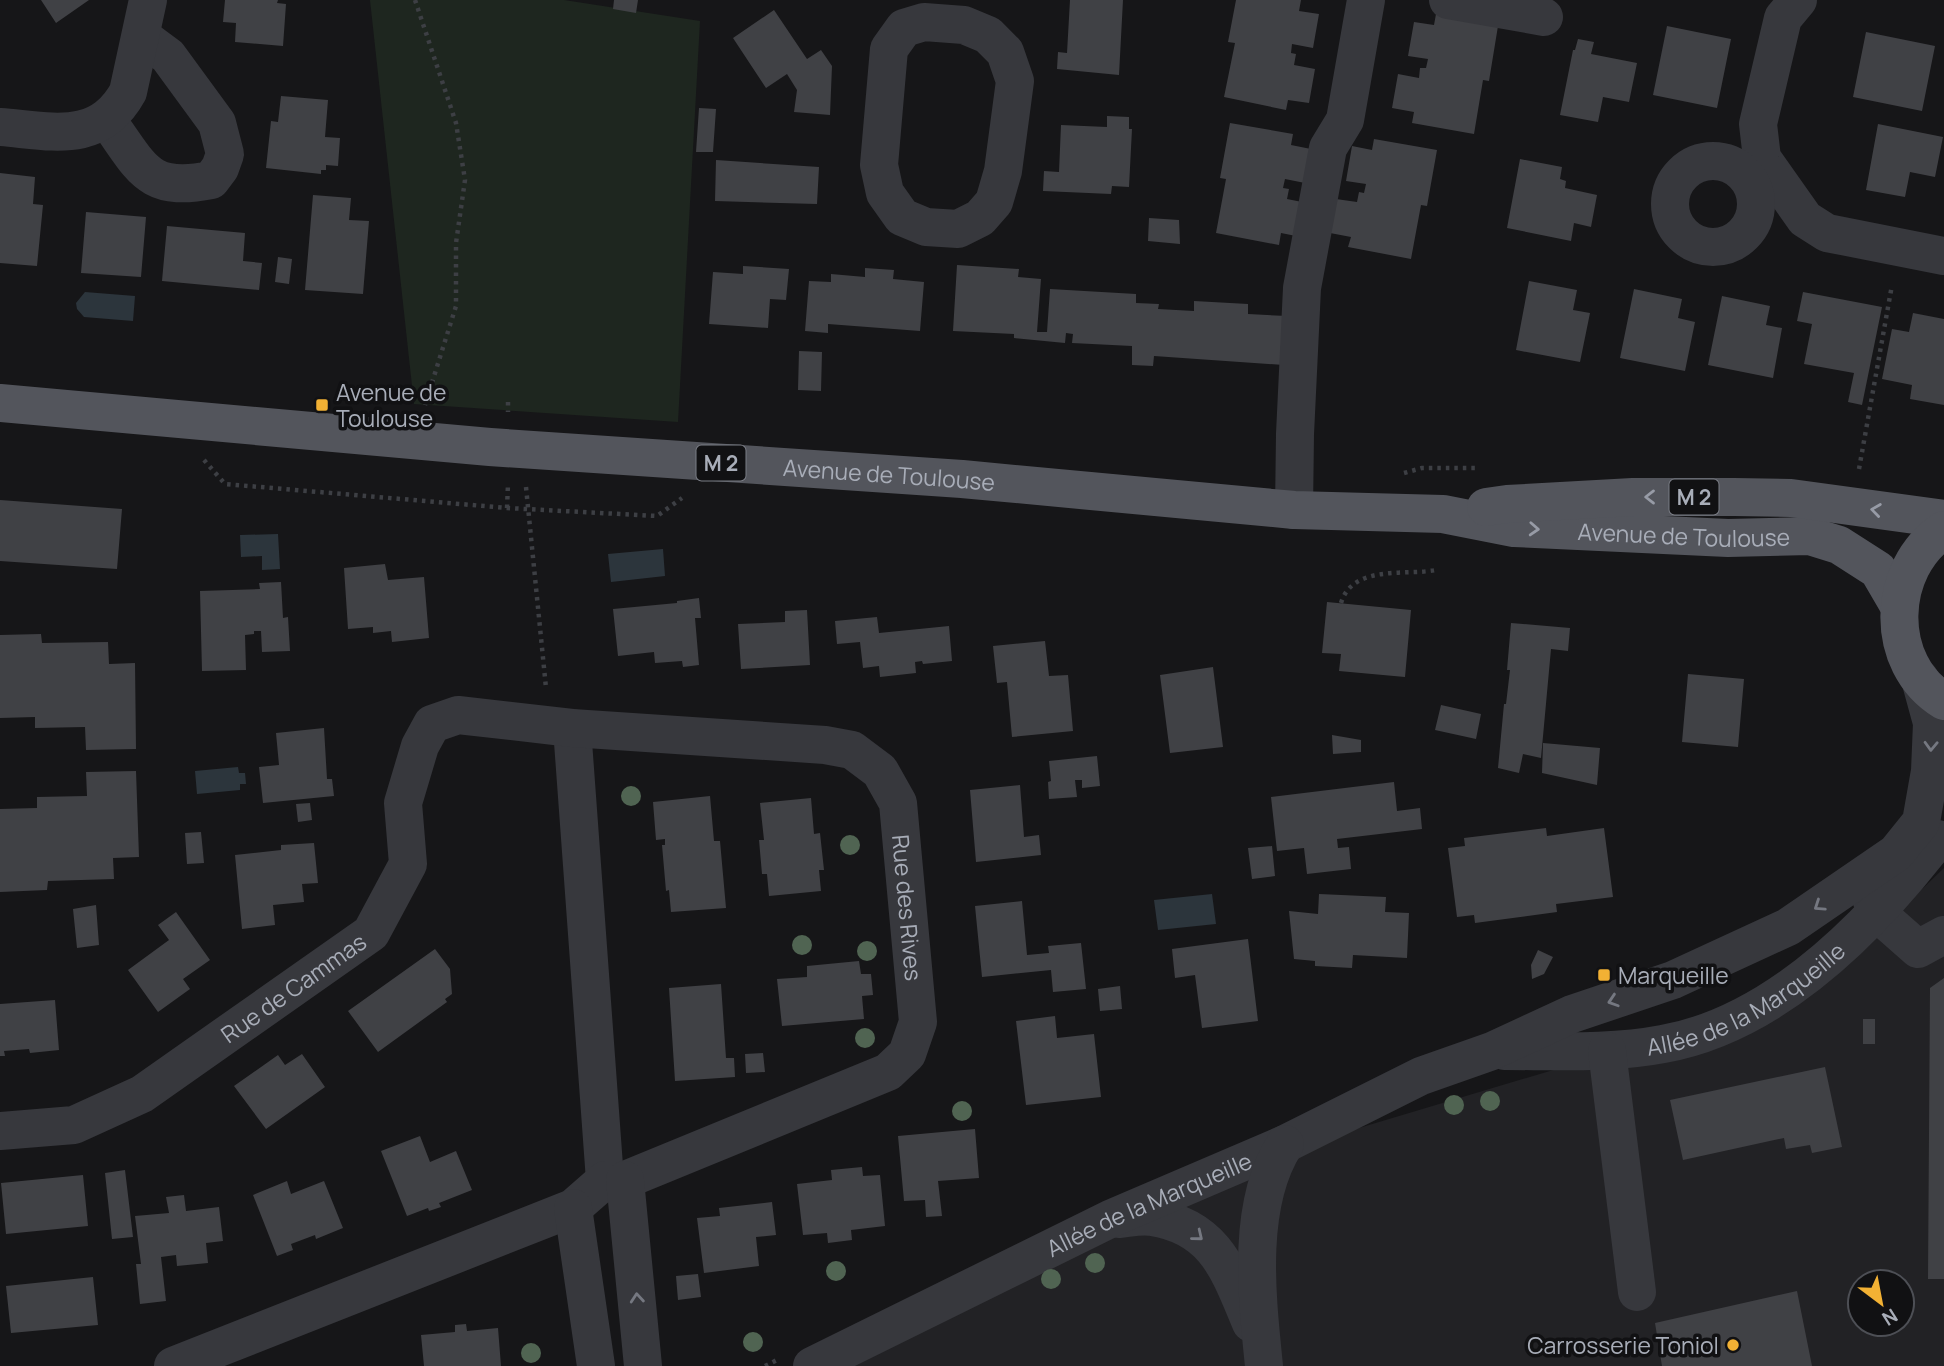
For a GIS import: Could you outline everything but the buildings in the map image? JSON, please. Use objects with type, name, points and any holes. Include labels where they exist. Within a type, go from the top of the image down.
[{"type":"main road","name":"Avenue de Toulouse","points":[[0,403],[490,447],[961,479],[1294,510],[1443,514],[1521,503],[1633,497],[1734,497],[1791,498],[1944,519]]},
{"type":"main road","name":"Avenue de Toulouse","points":[[1443,514],[1514,528],[1728,538],[1810,536],[1839,545],[1878,570],[1899,606]]},
{"type":"main road","points":[[1932,690],[1910,663],[1899,626],[1899,606],[1905,579],[1917,556],[1944,530]]},
{"type":"street","points":[[1294,510],[1302,288],[1328,148],[1345,120],[1366,0]]},
{"type":"street","points":[[1448,0],[1544,17]]},
{"type":"street","points":[[1740,170],[1758,124],[1783,18],[1798,0]]},
{"type":"street","points":[[896,14],[924,23],[964,25],[988,35],[1005,52],[1015,81],[1003,171],[994,202],[980,218],[958,229],[926,227],[902,217],[885,193],[879,165],[889,49],[896,14]]},
{"type":"street","points":[[0,127],[61,132],[86,129],[107,120],[121,105],[128,92],[145,18]]},
{"type":"street","points":[[107,120],[145,172],[166,183],[186,185],[211,180],[220,168],[225,154],[217,123],[168,57],[145,18]]},
{"type":"street","points":[[1758,124],[1770,197],[1754,221],[1735,242],[1714,248],[1699,246],[1683,236],[1674,224],[1670,206],[1672,191],[1679,178],[1689,169],[1703,162],[1718,162],[1740,170],[1755,191],[1770,197],[1827,233],[1944,256]]},
{"type":"street","name":"Allée de la Marqueille","points":[[812,1366],[1110,1219],[1284,1144],[1421,1076],[1492,1051],[1572,1014],[1673,980],[1788,927],[1896,853],[1921,822],[1930,771],[1932,690]]},
{"type":"street","name":"Rue de Cammas","points":[[0,1131],[74,1125],[142,1094],[371,933],[408,864],[403,803],[420,746],[432,724],[458,715],[572,729]]},
{"type":"street","points":[[572,729],[615,1180],[643,1366]]},
{"type":"street","name":"Rue des Rives","points":[[572,729],[825,745],[852,750],[880,771],[898,803],[918,1022],[907,1054],[888,1072],[615,1180]]},
{"type":"street","name":"Allée de la Marqueille","points":[[1492,1051],[1607,1051],[1665,1044],[1716,1030],[1767,1004],[1810,972],[1876,912],[1944,832]]},
{"type":"street","points":[[1876,868],[1868,891],[1876,912],[1918,948],[1944,935]]},
{"type":"street","points":[[1607,1051],[1637,1292]]},
{"type":"street","points":[[1264,1358],[1257,1253],[1263,1199],[1274,1160],[1284,1144]]},
{"type":"street","points":[[173,1366],[573,1209],[615,1180]]},
{"type":"street","points":[[573,1209],[596,1366]]},
{"type":"street","points":[[1110,1219],[1151,1216],[1195,1231],[1227,1264],[1264,1358]]},
{"type":"path","points":[[415,0],[456,123],[464,180],[456,243],[456,306],[423,409]]},
{"type":"path","points":[[1858,475],[1899,246]]},
{"type":"path","points":[[197,452],[225,484],[507,508]]},
{"type":"path","points":[[526,479],[547,693],[572,729]]},
{"type":"path","points":[[1341,603],[1344,594],[1355,583],[1376,574],[1436,570]]},
{"type":"shaded area","points":[[370,0],[564,0],[700,21],[678,422],[414,404]]},
{"type":"shaded area","points":[[85,292],[135,296],[133,321],[84,317],[77,309],[76,303]]},
{"type":"shaded area","points":[[278,534],[280,569],[262,570],[262,556],[241,557],[240,535]]},
{"type":"shaded area","points":[[663,549],[665,576],[611,582],[608,554]]},
{"type":"shaded area","points":[[238,767],[239,773],[245,773],[246,784],[240,784],[240,790],[197,794],[195,771]]},
{"type":"shaded area","points":[[1944,868],[1944,1366],[830,1366],[1349,1131],[1747,1012],[1920,891]]},
{"type":"shaded area","points":[[1212,894],[1216,924],[1158,930],[1154,900]]},
{"type":"place","name":"Avenue de Toulouse","points":[[322,405]]},
{"type":"place","name":"Marqueille","points":[[1604,975]]},
{"type":"place","name":"Carrosserie Toniol","points":[[1733,1345]]}]
